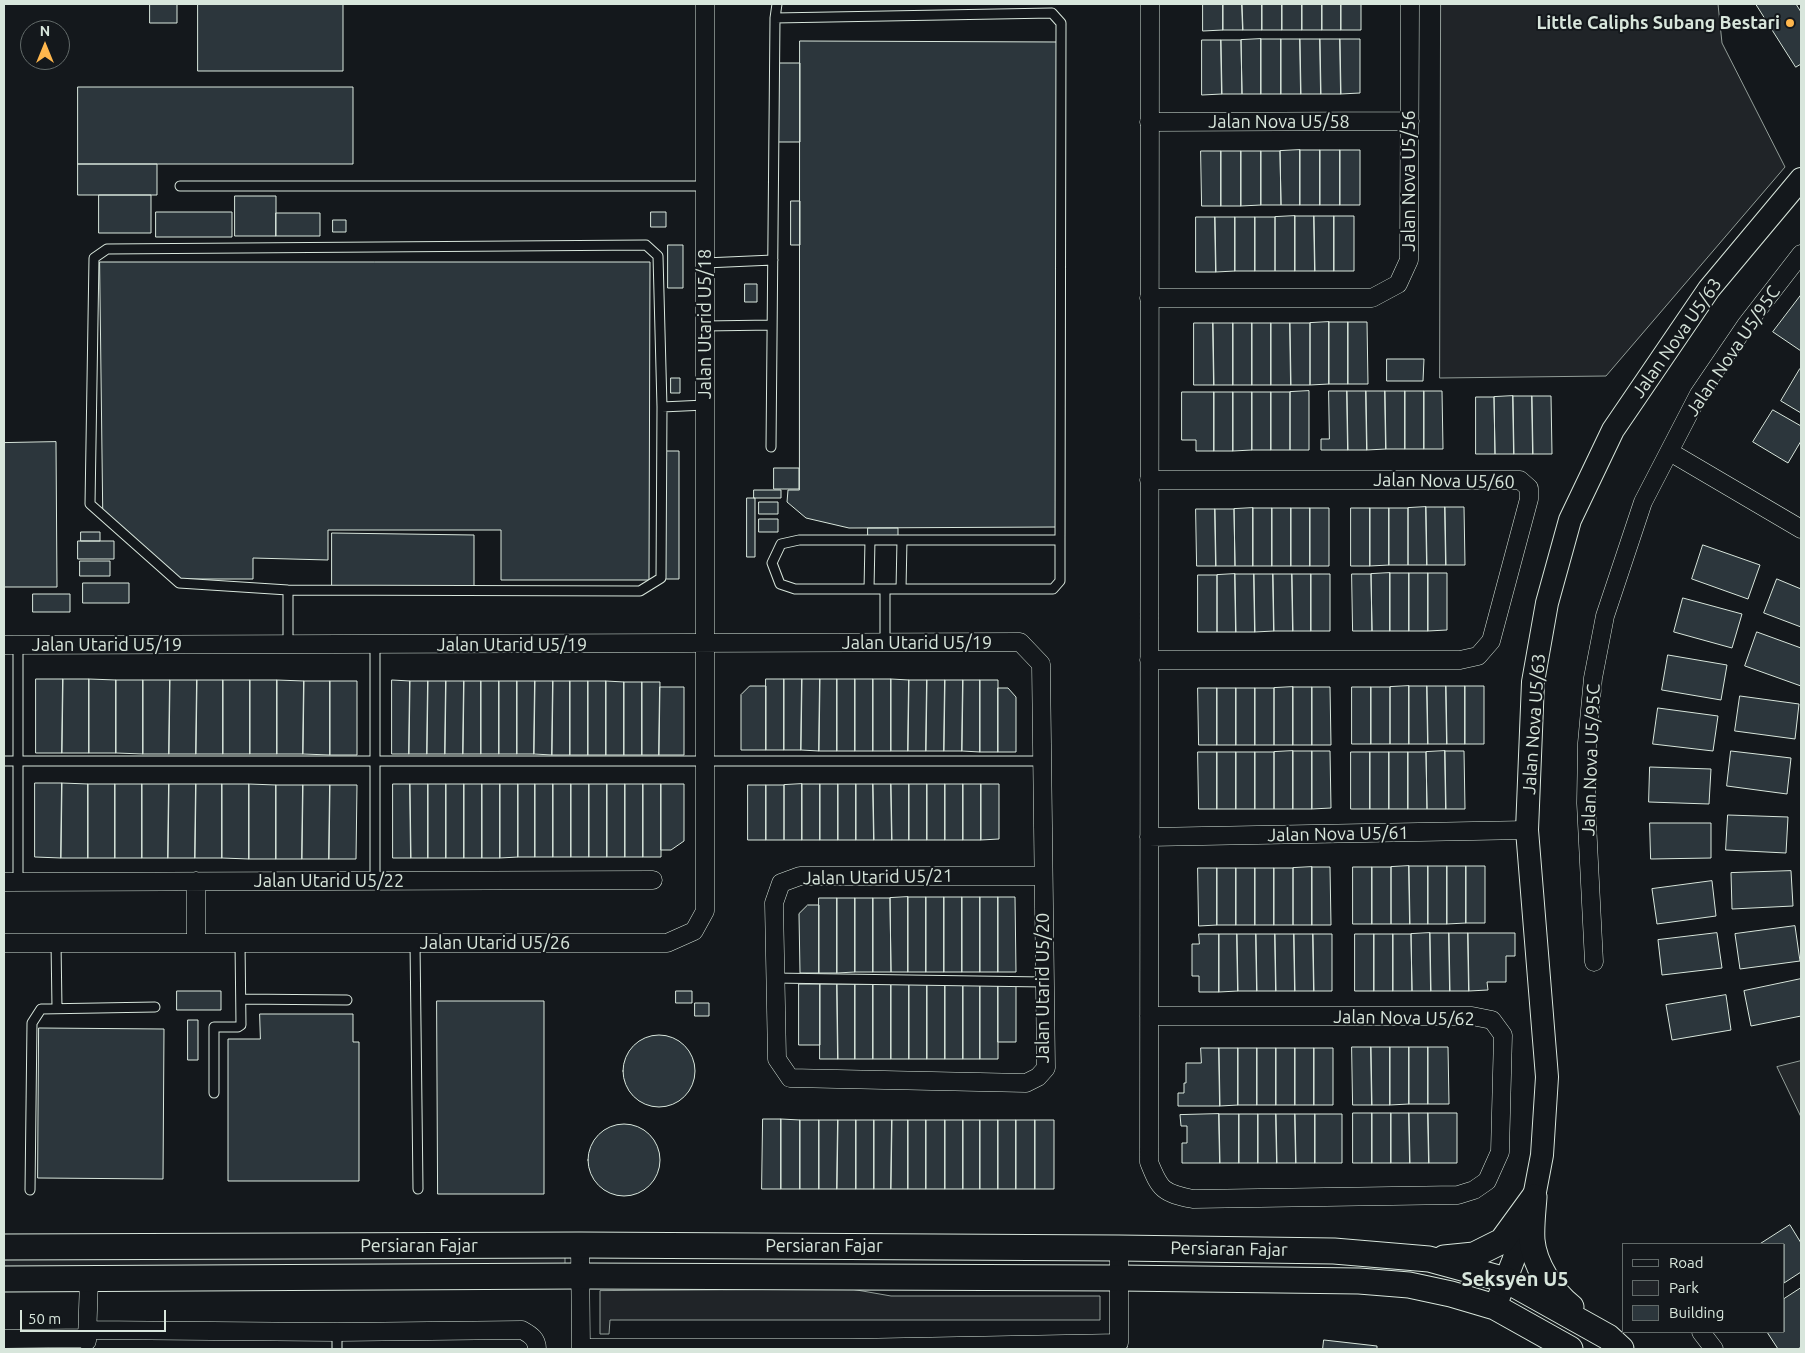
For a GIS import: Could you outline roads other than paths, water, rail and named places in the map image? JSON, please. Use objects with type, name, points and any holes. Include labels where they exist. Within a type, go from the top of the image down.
[{"type":"main road","points":[[1429,1259],[1474,1256],[1502,1241],[1534,1197]]},
{"type":"main road","points":[[1534,1197],[1532,1241],[1542,1273],[1560,1298],[1614,1343]]},
{"type":"main road","name":"Persiaran Fajar","points":[[4,1247],[580,1245],[1334,1251],[1429,1259],[1506,1280],[1614,1343]]},
{"type":"main road","name":"Persiaran Fajar","points":[[4,1279],[580,1276],[1359,1281],[1409,1285],[1451,1294],[1495,1307],[1570,1349]]},
{"type":"street","name":"Jalan Utarid U5/18","points":[[705,4],[705,644]]},
{"type":"street","points":[[1149,1016],[1150,4]]},
{"type":"street","name":"Jalan Nova U5/56","points":[[1149,298],[1372,298],[1398,284],[1409,260],[1410,4]]},
{"type":"street","name":"Jalan Nova U5/58","points":[[1149,122],[1410,121]]},
{"type":"street","name":"Jalan Nova U5/63","points":[[1495,1307],[1534,1197],[1542,1155],[1547,1077],[1527,830],[1533,682],[1547,603],[1570,520],[1613,430],[1709,289],[1801,180]]},
{"type":"street","name":"Jalan Nova U5/95C","points":[[1594,962],[1586,803],[1593,678],[1605,616],[1643,502],[1700,394],[1746,326],[1801,254]]},
{"type":"street","points":[[1670,452],[1801,529]]},
{"type":"street","name":"Jalan Nova U5/60","points":[[1149,480],[1520,480],[1529,488],[1529,499],[1492,641],[1478,656],[1460,660],[1149,660]]},
{"type":"street","name":"Jalan Utarid U5/19","points":[[11,645],[885,644],[1020,642]]},
{"type":"street","name":"Jalan Utarid U5/20","points":[[774,978],[777,1059],[790,1078],[1026,1083],[1038,1077],[1046,1068],[1041,664],[1020,642]]},
{"type":"street","name":"Jalan Utarid U5/26","points":[[4,943],[667,943],[694,931],[705,911],[705,644]]},
{"type":"street","name":"Jalan Nova U5/61","points":[[1149,837],[1527,830]]},
{"type":"street","name":"Jalan Utarid U5/21","points":[[774,978],[774,903],[781,882],[800,876],[1043,876]]},
{"type":"street","name":"Jalan Utarid U5/22","points":[[11,882],[653,880]]},
{"type":"street","points":[[196,881],[196,943]]},
{"type":"street","name":"Jalan Nova U5/62","points":[[1149,1016],[1472,1016],[1492,1020],[1503,1035],[1500,1152],[1487,1181],[1474,1190],[1458,1195],[1193,1199],[1172,1195],[1157,1184],[1149,1162],[1149,1016]]},
{"type":"street","points":[[580,1245],[581,1349],[851,1349],[1119,1346],[1119,1248]]},
{"type":"street","points":[[87,1339],[90,1279]]},
{"type":"street","points":[[4,1339],[337,1341],[522,1330],[531,1335],[537,1343],[537,1349]]},
{"type":"street","points":[[1702,1333],[1714,1349]]},
{"type":"lane","points":[[770,447],[777,4]]},
{"type":"lane","points":[[776,18],[1052,13],[1062,23],[1060,581],[1053,589],[795,589],[780,584],[772,563],[781,544],[799,540],[1060,540]]},
{"type":"lane","points":[[180,186],[705,186]]},
{"type":"lane","points":[[646,245],[658,256],[662,407],[661,578],[640,591],[288,590],[179,583],[90,504],[94,258],[107,249],[646,245]]},
{"type":"lane","points":[[705,263],[774,260]]},
{"type":"lane","points":[[705,326],[772,325]]},
{"type":"lane","points":[[662,407],[705,405]]},
{"type":"lane","points":[[868,589],[870,540]]},
{"type":"lane","points":[[900,589],[902,540]]},
{"type":"lane","points":[[885,589],[885,644]]},
{"type":"lane","points":[[288,590],[288,645]]},
{"type":"lane","points":[[11,645],[18,761],[11,882]]},
{"type":"lane","points":[[376,645],[376,881]]},
{"type":"lane","points":[[4,761],[1042,761]]},
{"type":"lane","points":[[56,943],[57,1008]]},
{"type":"lane","points":[[214,1093],[213,1030],[217,1026],[240,1026],[240,943]]},
{"type":"lane","points":[[415,943],[418,1188]]},
{"type":"lane","points":[[774,978],[1044,982]]},
{"type":"lane","points":[[241,999],[347,1000]]},
{"type":"lane","points":[[30,1190],[32,1022],[40,1009],[155,1007]]},
{"type":"place","name":"Little Caliphs Subang Bestari","points":[[1790,23]]},
{"type":"district","name":"Seksyen U5","points":[[1515,1279]]}]
